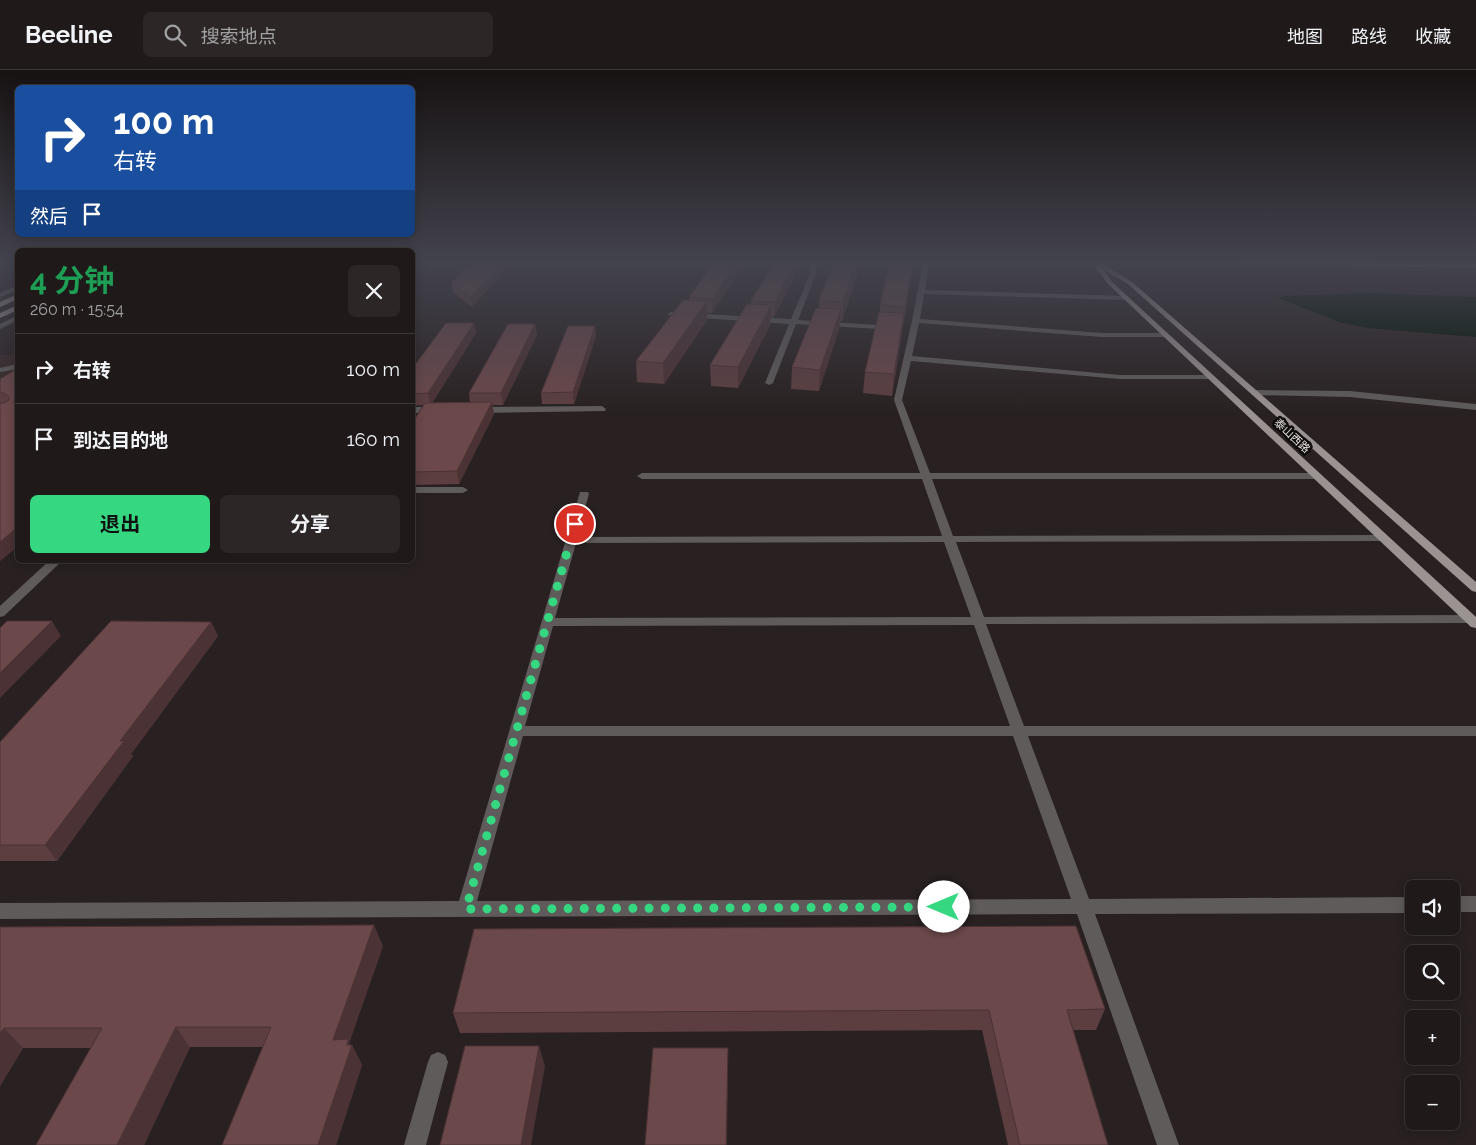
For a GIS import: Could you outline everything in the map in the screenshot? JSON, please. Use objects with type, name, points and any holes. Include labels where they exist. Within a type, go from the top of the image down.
[{"type":"main road","name":"泰山西路","points":[[1141,312],[1474,622]]},
{"type":"main road","name":"泰山西路","points":[[1163,312],[1476,588]]},
{"type":"street","points":[[769,383],[797,312]]},
{"type":"street","points":[[918,312],[898,400],[1083,906],[1168,1145]]},
{"type":"street","points":[[671,314],[898,328]]},
{"type":"street","points":[[0,327],[15,320]]},
{"type":"street","points":[[916,321],[1102,335],[1165,334]]},
{"type":"street","points":[[908,358],[1120,377],[1210,377]]},
{"type":"street","points":[[0,370],[15,367]]},
{"type":"street","points":[[1254,393],[1350,394],[1476,407]]},
{"type":"street","points":[[462,410],[602,409]]},
{"type":"street","points":[[415,410],[442,410]]},
{"type":"street","points":[[642,476],[1316,476]]},
{"type":"street","points":[[415,490],[463,490]]},
{"type":"street","points":[[466,909],[584,494]]},
{"type":"street","points":[[571,540],[1384,538]]},
{"type":"street","points":[[0,613],[54,563]]},
{"type":"street","points":[[548,622],[979,620],[1474,622]]},
{"type":"street","points":[[516,731],[1476,731]]},
{"type":"street","points":[[0,911],[1405,904]]},
{"type":"street","points":[[1460,904],[1476,904]]},
{"type":"street","points":[[415,1145],[438,1062]]},
{"type":"shaded area","points":[[1314,312],[1476,312],[1476,337],[1368,328],[1342,323]]},
{"type":"shaded area","points":[[0,355],[15,355],[15,414],[0,414]]},
{"type":"building","points":[[674,312],[699,312],[663,363],[636,361]]},
{"type":"building","points":[[742,312],[767,312],[738,367],[710,365]]},
{"type":"building","points":[[814,312],[840,312],[820,370],[792,367]]},
{"type":"building","points":[[879,312],[904,313],[894,374],[865,372]]},
{"type":"building","points":[[446,323],[474,323],[428,393],[415,394],[415,365]]},
{"type":"building","points":[[508,324],[535,324],[501,393],[469,393]]},
{"type":"building","points":[[568,326],[595,326],[573,392],[541,393]]},
{"type":"building","points":[[15,370],[15,530],[0,542],[0,403],[9,400],[9,397],[4,393],[0,393],[0,379]]},
{"type":"building","points":[[492,402],[457,471],[415,472],[415,418],[425,403]]},
{"type":"building","points":[[7,621],[52,621],[0,673],[0,628]]},
{"type":"building","points":[[111,621],[211,622],[120,741],[124,741],[45,845],[0,845],[0,742]]},
{"type":"building","points":[[374,925],[333,1040],[348,1039],[347,1045],[352,1045],[318,1145],[222,1145],[271,1027],[176,1027],[117,1145],[36,1145],[102,1028],[4,1028],[0,1034],[0,927]]},
{"type":"building","points":[[1076,926],[1105,1009],[1067,1010],[1108,1145],[1020,1145],[989,1010],[453,1013],[474,929]]},
{"type":"building","points":[[465,1046],[539,1046],[521,1145],[440,1145]]},
{"type":"building","points":[[653,1048],[728,1048],[726,1145],[645,1145]]},
{"type":"route","points":[[575,524],[466,909],[944,907]]}]
